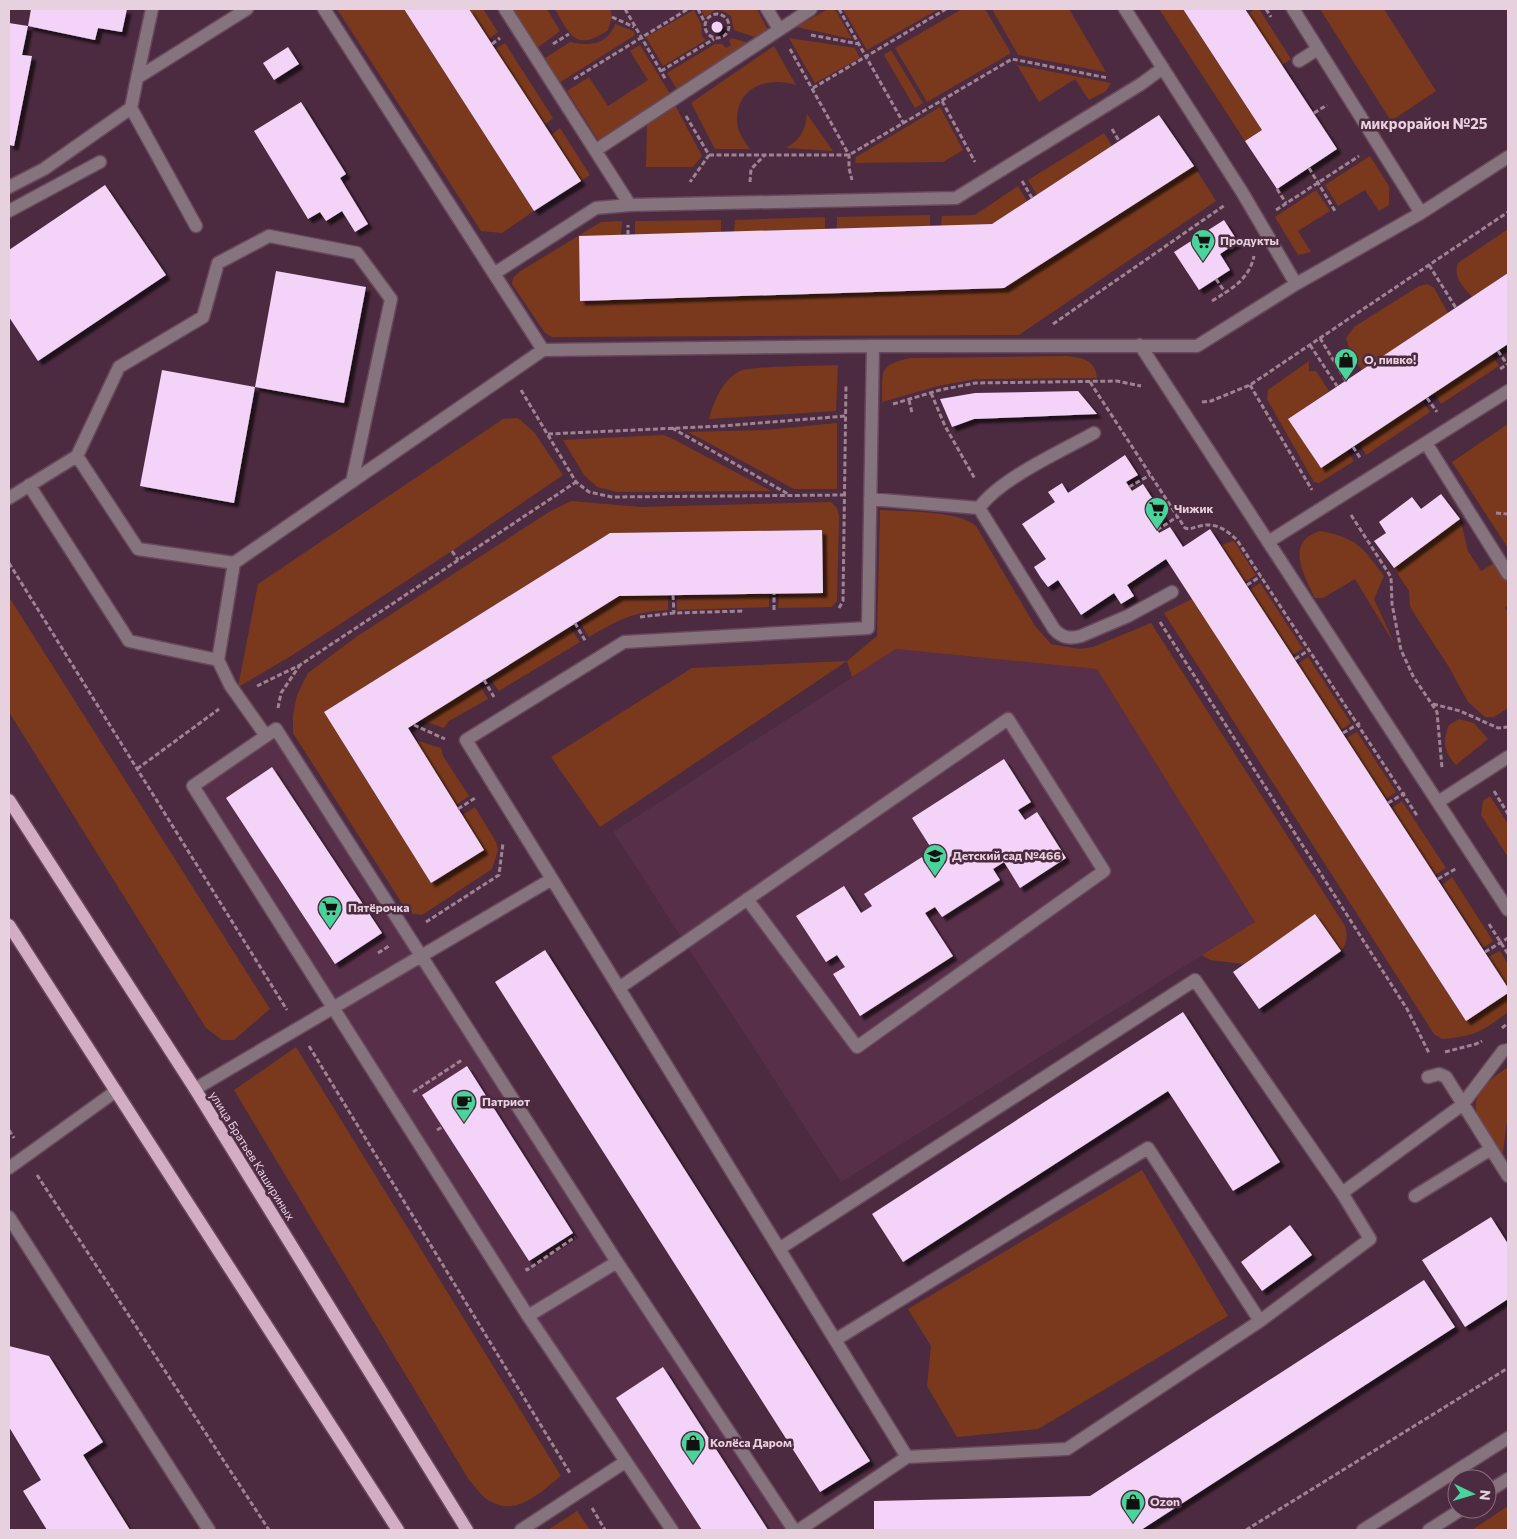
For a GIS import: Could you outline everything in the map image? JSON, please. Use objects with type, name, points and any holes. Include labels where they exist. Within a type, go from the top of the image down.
[{"type":"main road","name":"улица Братьев Кашириных","points":[[9,800],[195,1089],[467,1530]]},
{"type":"main road","points":[[9,925],[398,1530]]},
{"type":"street","points":[[9,187],[44,169],[130,108],[152,9]]},
{"type":"street","points":[[137,78],[247,9]]},
{"type":"street","points":[[324,9],[543,350]]},
{"type":"street","points":[[505,9],[630,205]]},
{"type":"street","points":[[767,9],[779,29]]},
{"type":"street","points":[[596,150],[811,9]]},
{"type":"street","points":[[1125,9],[1242,192],[1296,284]]},
{"type":"street","points":[[1293,9],[1421,213]]},
{"type":"street","points":[[1299,61],[1318,49]]},
{"type":"street","points":[[494,273],[596,208],[630,205],[956,198],[1141,84],[1163,68]]},
{"type":"street","points":[[130,108],[196,226]]},
{"type":"street","points":[[77,456],[138,549],[234,564],[543,350],[1022,345],[1197,346],[1296,284],[1421,213],[1508,157]]},
{"type":"street","points":[[9,211],[100,162]]},
{"type":"street","points":[[9,498],[77,456],[119,367],[203,317],[218,263],[269,236],[357,253],[392,299],[352,482]]},
{"type":"street","points":[[1140,345],[1508,910]]},
{"type":"street","points":[[873,346],[868,628],[624,642],[466,740],[907,1457]]},
{"type":"street","points":[[1268,542],[1508,391]]},
{"type":"street","points":[[979,508],[987,497],[1016,477],[1094,433]]},
{"type":"street","points":[[1426,442],[1508,574]]},
{"type":"street","points":[[29,485],[130,641],[218,660]]},
{"type":"street","points":[[870,499],[979,508]]},
{"type":"street","points":[[979,508],[1054,629],[1062,636],[1075,638],[1081,636],[1128,616],[1172,592]]},
{"type":"street","points":[[234,564],[218,660],[237,696],[271,732],[423,955],[617,1262],[794,1530]]},
{"type":"street","points":[[619,988],[747,899],[1008,719],[1104,871],[857,1047],[747,899]]},
{"type":"street","points":[[271,732],[193,786],[528,1316],[672,1530]]},
{"type":"street","points":[[1438,802],[1508,757]]},
{"type":"street","points":[[195,1089],[552,879]]},
{"type":"street","points":[[779,1249],[1195,980],[1342,1193],[1370,1239],[1260,1321],[1067,1449],[907,1457],[799,1530]]},
{"type":"street","points":[[1342,1193],[1462,1105],[1503,1052],[1508,1050]]},
{"type":"street","points":[[1434,1075],[1446,1077],[1508,1176]]},
{"type":"street","points":[[9,1168],[116,1091]]},
{"type":"street","points":[[835,1340],[1148,1148],[1260,1321]]},
{"type":"street","points":[[1415,1196],[1491,1149]]},
{"type":"street","points":[[9,1217],[209,1530]]},
{"type":"street","points":[[528,1316],[617,1262]]},
{"type":"street","points":[[1364,1530],[1508,1438]]},
{"type":"street","points":[[521,1530],[625,1462]]},
{"type":"street","points":[[1497,1486],[1508,1479]]},
{"type":"street","points":[[1429,1530],[1447,1519]]},
{"type":"path","points":[[625,9],[709,155]]},
{"type":"path","points":[[558,90],[641,36],[688,9]]},
{"type":"path","points":[[698,9],[705,22],[707,34],[714,39]]},
{"type":"path","points":[[839,9],[904,124]]},
{"type":"path","points":[[813,88],[866,58],[944,9]]},
{"type":"path","points":[[661,72],[714,39],[726,36],[730,28],[728,20],[717,14],[710,16],[705,22]]},
{"type":"path","points":[[612,17],[636,28]]},
{"type":"path","points":[[779,29],[859,44]]},
{"type":"path","points":[[779,29],[849,155],[849,168],[858,200]]},
{"type":"path","points":[[709,155],[849,155],[1012,59],[1141,84]]},
{"type":"path","points":[[942,101],[984,181]]},
{"type":"path","points":[[1314,114],[1328,105]]},
{"type":"path","points":[[1108,124],[1119,141]]},
{"type":"path","points":[[674,204],[709,155]]},
{"type":"path","points":[[750,202],[751,169],[764,155]]},
{"type":"path","points":[[1271,212],[1360,155]]},
{"type":"path","points":[[1309,168],[1335,211]]},
{"type":"path","points":[[1021,179],[1032,198]]},
{"type":"path","points":[[1277,188],[1286,203]]},
{"type":"path","points":[[1022,345],[1242,192]]},
{"type":"path","points":[[1211,401],[1250,385],[1508,212]]},
{"type":"path","points":[[1430,265],[1456,308]]},
{"type":"path","points":[[1216,279],[1225,292]]},
{"type":"path","points":[[1320,338],[1346,381]]},
{"type":"path","points":[[1310,345],[1337,386]]},
{"type":"path","points":[[1492,375],[1508,364],[1498,351]]},
{"type":"path","points":[[511,373],[576,482],[589,492],[612,497],[845,495]]},
{"type":"path","points":[[1090,381],[1187,530],[1211,525],[1228,531],[1237,540],[1423,824]]},
{"type":"path","points":[[872,411],[931,393],[975,383],[1117,381],[1147,389]]},
{"type":"path","points":[[835,610],[841,607],[843,601],[846,385]]},
{"type":"path","points":[[1250,385],[1315,494]]},
{"type":"path","points":[[931,393],[945,426],[987,497]]},
{"type":"path","points":[[1427,398],[1437,412]]},
{"type":"path","points":[[909,400],[912,413]]},
{"type":"path","points":[[1429,417],[1445,407]]},
{"type":"path","points":[[548,434],[846,416]]},
{"type":"path","points":[[671,428],[790,496]]},
{"type":"path","points":[[1353,447],[1363,461]]},
{"type":"path","points":[[1129,487],[1150,475]]},
{"type":"path","points":[[138,769],[237,696],[300,665],[576,482]]},
{"type":"path","points":[[1341,496],[1365,539],[1391,577],[1392,604],[1401,650],[1413,676],[1433,704],[1439,722],[1443,775]]},
{"type":"path","points":[[1157,530],[1177,517]]},
{"type":"path","points":[[452,551],[458,560]]},
{"type":"path","points":[[9,563],[138,769],[605,1530]]},
{"type":"path","points":[[774,594],[774,610]]},
{"type":"path","points":[[673,595],[674,613]]},
{"type":"path","points":[[1148,605],[1408,1009],[1430,1054],[1434,1075]]},
{"type":"path","points":[[768,610],[782,610]]},
{"type":"path","points":[[635,618],[674,613],[748,611]]},
{"type":"path","points":[[575,623],[587,643]]},
{"type":"path","points":[[580,648],[594,639]]},
{"type":"path","points":[[271,732],[281,693],[300,665]]},
{"type":"path","points":[[484,680],[495,699]]},
{"type":"path","points":[[488,704],[503,694]]},
{"type":"path","points":[[1433,704],[1460,711],[1498,728],[1507,727]]},
{"type":"path","points":[[414,724],[445,739]]},
{"type":"path","points":[[445,746],[447,733]]},
{"type":"path","points":[[470,790],[480,805]]},
{"type":"path","points":[[458,809],[476,798]]},
{"type":"path","points":[[370,958],[499,875],[503,842],[498,835]]},
{"type":"path","points":[[1448,863],[1459,878]]},
{"type":"path","points":[[1485,918],[1508,954]]},
{"type":"path","points":[[1485,952],[1508,938]]},
{"type":"path","points":[[1495,1032],[1508,1023]]},
{"type":"path","points":[[1430,1054],[1476,1044],[1489,1036]]},
{"type":"path","points":[[417,1099],[413,1092],[462,1060]]},
{"type":"path","points":[[432,1122],[442,1138]]},
{"type":"path","points":[[437,1130],[442,1126]]},
{"type":"path","points":[[9,1130],[269,1530]]},
{"type":"path","points":[[522,1262],[527,1270],[576,1236]]},
{"type":"path","points":[[1246,1530],[1508,1368]]},
{"type":"shaded area","points":[[337,9],[404,9],[534,211],[502,233],[481,231]]},
{"type":"shaded area","points":[[469,9],[483,9],[498,32],[489,39]]},
{"type":"shaded area","points":[[512,9],[547,9],[560,31],[537,48]]},
{"type":"shaded area","points":[[555,9],[610,9],[612,17],[608,30],[597,37],[582,40],[570,33]]},
{"type":"shaded area","points":[[701,9],[757,9],[769,32],[758,38],[734,30],[731,16],[723,11],[715,10],[705,17]]},
{"type":"shaded area","points":[[828,9],[835,9],[852,39],[796,27]]},
{"type":"shaded area","points":[[843,9],[936,9],[937,10],[867,50]]},
{"type":"shaded area","points":[[962,9],[985,9],[1011,53],[927,102],[895,48]]},
{"type":"shaded area","points":[[992,9],[1069,9],[1106,72],[1018,55]]},
{"type":"shaded area","points":[[1159,9],[1183,9],[1262,130],[1245,141]]},
{"type":"shaded area","points":[[1255,9],[1259,9],[1291,59],[1282,65],[1248,14]]},
{"type":"shaded area","points":[[1320,9],[1384,9],[1436,91],[1391,121]]},
{"type":"shaded area","points":[[694,10],[701,24],[702,36],[706,40],[663,66],[646,37]]},
{"type":"shaded area","points":[[615,24],[633,31],[635,35],[559,83],[545,58],[570,42],[597,43],[607,37]]},
{"type":"shaded area","points":[[732,38],[752,44],[678,91],[667,73],[715,44],[722,44],[726,48],[731,45],[729,40]]},
{"type":"shaded area","points":[[789,38],[855,48],[860,58],[815,83]]},
{"type":"shaded area","points":[[505,43],[553,118],[544,125],[495,49]]},
{"type":"shaded area","points":[[640,45],[670,94],[598,140],[567,91],[589,77],[608,106],[648,80],[630,51]]},
{"type":"shaded area","points":[[774,46],[796,85],[775,82],[765,83],[748,92],[738,109],[737,125],[750,149],[715,149],[691,103]]},
{"type":"shaded area","points":[[891,50],[923,103],[915,108],[884,55]]},
{"type":"shaded area","points":[[1017,65],[1111,83],[1106,91],[1089,100],[1075,79],[1039,102]]},
{"type":"shaded area","points":[[675,105],[702,156],[693,167],[646,167],[647,125],[649,121]]},
{"type":"shaded area","points":[[940,107],[963,150],[943,162],[855,163],[856,157]]},
{"type":"shaded area","points":[[807,114],[833,151],[786,148],[801,134]]},
{"type":"shaded area","points":[[560,128],[590,175],[581,181],[551,135]]},
{"type":"shaded area","points":[[1104,133],[1112,146],[1037,195],[1028,180]]},
{"type":"shaded area","points":[[1370,156],[1389,186],[1389,205],[1379,211],[1365,190],[1338,206],[1325,185]]},
{"type":"shaded area","points":[[1194,166],[1216,201],[1019,335],[552,337],[545,333],[512,284],[513,278],[519,272],[601,222],[622,221],[621,235],[579,236],[580,301],[1004,288]]},
{"type":"shaded area","points":[[1018,186],[1027,201],[992,224],[941,226],[942,216],[975,215]]},
{"type":"shaded area","points":[[1316,190],[1330,211],[1298,231],[1311,252],[1298,255],[1275,217]]},
{"type":"shaded area","points":[[930,215],[930,226],[837,229],[837,217]]},
{"type":"shaded area","points":[[825,217],[825,229],[734,232],[735,220]]},
{"type":"shaded area","points":[[721,220],[721,232],[635,235],[635,221]]},
{"type":"shaded area","points":[[1508,229],[1508,273],[1472,297],[1458,277],[1458,263]]},
{"type":"shaded area","points":[[1427,284],[1434,288],[1448,313],[1362,370],[1350,351],[1346,338],[1354,327],[1419,286]]},
{"type":"shaded area","points":[[1492,355],[1499,366],[1441,404],[1434,393]]},
{"type":"shaded area","points":[[1067,356],[1088,361],[1094,367],[1097,378],[976,379],[938,386],[882,402],[884,371],[892,363],[911,358]]},
{"type":"shaded area","points":[[1309,361],[1309,371],[1316,371],[1329,391],[1289,419],[1321,468],[1347,451],[1354,461],[1319,483],[1314,482],[1267,399],[1268,390]]},
{"type":"shaded area","points":[[838,365],[836,411],[709,419],[716,398],[724,385],[740,371],[771,367]]},
{"type":"shaded area","points":[[1423,401],[1430,412],[1366,455],[1359,443]]},
{"type":"shaded area","points":[[518,418],[534,432],[563,475],[452,551],[291,656],[238,687],[258,584],[503,419]]},
{"type":"shaded area","points":[[837,423],[837,489],[794,489],[688,432],[765,430]]},
{"type":"shaded area","points":[[1508,424],[1508,548],[1452,462]]},
{"type":"shaded area","points":[[663,435],[771,491],[617,492],[597,487],[584,475],[563,440]]},
{"type":"shaded area","points":[[571,501],[641,507],[831,502],[837,508],[839,516],[837,601],[832,607],[778,608],[779,594],[823,593],[821,530],[610,533],[324,712],[431,883],[484,850],[462,815],[475,807],[496,842],[498,850],[492,869],[422,915],[413,914],[403,905],[293,733],[293,715],[297,695],[308,673],[356,637],[549,512]]},
{"type":"shaded area","points":[[880,510],[944,514],[968,521],[976,526],[1035,626],[1051,644],[1079,649],[1093,647],[1151,623],[1345,926],[1346,939],[1341,951],[1315,915],[1244,964],[1210,960],[1202,955],[1255,922],[1097,669],[896,649],[852,677],[847,661],[877,636]]},
{"type":"shaded area","points":[[1460,519],[1468,551],[1481,571],[1496,562],[1508,581],[1508,606],[1505,607],[1508,612],[1508,708],[1494,717],[1485,717],[1468,702],[1449,667],[1410,606],[1409,591],[1394,568]]},
{"type":"shaded area","points":[[1320,531],[1343,537],[1358,545],[1384,576],[1374,599],[1395,645],[1355,579],[1323,598],[1315,598],[1302,570],[1300,551],[1302,543],[1309,536]]},
{"type":"shaded area","points":[[1234,541],[1256,575],[1245,582],[1221,545]]},
{"type":"shaded area","points":[[1260,583],[1303,649],[1292,655],[1250,590]]},
{"type":"shaded area","points":[[769,594],[769,607],[677,610],[677,595]]},
{"type":"shaded area","points":[[668,595],[668,610],[635,615],[609,625],[589,637],[579,621],[619,596]]},
{"type":"shaded area","points":[[9,597],[270,1009],[234,1040],[222,1040],[206,1028],[9,712]]},
{"type":"shaded area","points":[[1192,599],[1466,1021],[1508,993],[1508,1012],[1478,1032],[1442,1039],[1434,1034],[1164,613]]},
{"type":"shaded area","points":[[570,627],[580,642],[499,691],[489,677]]},
{"type":"shaded area","name":"Детский сад №466","points":[[896,649],[1097,669],[1255,922],[841,1182],[613,832]]},
{"type":"shaded area","points":[[1308,657],[1351,723],[1341,730],[1298,664]]},
{"type":"shaded area","points":[[847,661],[600,827],[551,757],[692,668]]},
{"type":"shaded area","points":[[479,684],[488,699],[449,721],[444,728],[420,720]]},
{"type":"shaded area","points":[[1459,719],[1474,723],[1488,739],[1456,765],[1449,756],[1445,746],[1445,736],[1449,725]]},
{"type":"shaded area","points":[[276,729],[794,1530],[672,1530],[193,786]]},
{"type":"shaded area","points":[[1357,732],[1396,792],[1386,799],[1346,738]]},
{"type":"shaded area","points":[[415,740],[441,748],[443,756],[469,796],[456,805]]},
{"type":"shaded area","points":[[1490,796],[1508,824],[1508,857],[1481,815],[1483,801]]},
{"type":"shaded area","points":[[1402,801],[1446,868],[1435,875],[1392,808]]},
{"type":"shaded area","points":[[1452,877],[1493,941],[1483,948],[1442,885]]},
{"type":"shaded area","points":[[1500,951],[1508,964],[1508,988],[1488,957]]},
{"type":"shaded area","points":[[296,1047],[561,1476],[527,1501],[518,1505],[498,1505],[485,1498],[469,1480],[234,1090]]},
{"type":"shaded area","points":[[1508,1067],[1508,1114],[1502,1158],[1479,1119],[1476,1109],[1477,1099],[1482,1090],[1492,1079]]},
{"type":"shaded area","points":[[1142,1170],[1228,1316],[1038,1429],[957,1437],[927,1386],[931,1346],[908,1309]]},
{"type":"shaded area","points":[[1508,1506],[1508,1530],[1472,1530],[1488,1519],[1497,1519],[1497,1513]]},
{"type":"shaded area","points":[[577,1511],[590,1530],[548,1530]]},
{"type":"building","points":[[31,9],[127,9],[122,32],[98,28],[95,40],[28,26]]},
{"type":"building","points":[[404,9],[469,9],[581,181],[534,211]]},
{"type":"building","points":[[1183,9],[1245,9],[1337,149],[1277,189],[1245,141],[1262,130]]},
{"type":"building","points":[[717,21],[723,27],[717,33],[711,27]]},
{"type":"building","points":[[9,23],[28,26],[22,55],[32,56],[14,146],[9,145]]},
{"type":"building","points":[[288,47],[299,64],[274,80],[263,63]]},
{"type":"building","points":[[301,102],[346,174],[340,178],[368,224],[355,232],[342,211],[326,221],[320,212],[308,219],[254,131]]},
{"type":"building","points":[[1159,115],[1194,166],[1004,288],[580,301],[579,236],[992,224]]},
{"type":"building","points":[[105,185],[166,275],[38,361],[9,317],[9,250]]},
{"type":"building","name":"Продукты","points":[[1224,220],[1238,242],[1220,254],[1230,270],[1199,290],[1174,252]]},
{"type":"building","points":[[276,271],[366,287],[344,403],[255,387]]},
{"type":"building","points":[[1508,273],[1508,344],[1321,468],[1288,419]]},
{"type":"building","points":[[162,370],[255,387],[234,503],[140,486]]},
{"type":"building","points":[[1078,391],[1097,414],[974,419],[952,427],[940,399],[975,393]]},
{"type":"building","points":[[1125,455],[1138,475],[1126,482],[1132,491],[1143,484],[1165,518],[1154,525],[1159,533],[1170,527],[1183,547],[1210,529],[1508,988],[1508,993],[1466,1021],[1166,559],[1127,585],[1134,596],[1121,604],[1114,593],[1081,615],[1058,580],[1048,587],[1034,567],[1046,559],[1022,524],[1055,502],[1048,492],[1062,483],[1068,493]]},
{"type":"building","points":[[1441,494],[1460,519],[1394,568],[1374,541],[1386,533],[1379,522],[1412,497],[1421,509]]},
{"type":"building","points":[[822,530],[823,593],[619,596],[408,728],[484,850],[431,883],[324,712],[610,533]]},
{"type":"building","points":[[1004,759],[1031,802],[1018,810],[1025,820],[1037,812],[1066,858],[1020,888],[1004,862],[993,869],[1000,880],[942,917],[935,907],[925,913],[953,956],[860,1016],[833,974],[845,967],[837,955],[826,962],[796,916],[844,886],[861,913],[872,906],[864,894],[922,857],[929,869],[940,862],[912,818]]},
{"type":"building","points":[[272,767],[382,933],[335,964],[226,798]]},
{"type":"building","points":[[1315,914],[1341,951],[1259,1009],[1233,972]]},
{"type":"building","points":[[545,950],[870,1461],[820,1492],[495,982]]},
{"type":"building","points":[[1183,1012],[1280,1162],[1233,1191],[1168,1091],[903,1262],[872,1214]]},
{"type":"building","points":[[467,1066],[573,1233],[529,1261],[422,1095]]},
{"type":"building","points":[[1491,1217],[1508,1244],[1508,1299],[1465,1327],[1422,1260]]},
{"type":"building","points":[[1290,1225],[1312,1255],[1262,1291],[1241,1262]]},
{"type":"building","points":[[1424,1280],[1455,1327],[1141,1530],[874,1530],[874,1501],[1090,1496]]},
{"type":"building","points":[[9,1346],[49,1356],[103,1442],[83,1455],[130,1530],[47,1530],[23,1491],[41,1480],[9,1427]]},
{"type":"building","points":[[663,1367],[768,1530],[702,1530],[616,1398]]},
{"type":"place","name":"Продукты","points":[[1203,262]]},
{"type":"place","name":"О, пивко!","points":[[1346,381]]},
{"type":"place","name":"Чижик","points":[[1157,530]]},
{"type":"place","name":"Детский сад №466","points":[[935,877]]},
{"type":"place","name":"Пятёрочка","points":[[330,929]]},
{"type":"place","name":"Патриот","points":[[464,1123]]},
{"type":"place","name":"Колёса Даром","points":[[693,1464]]},
{"type":"place","name":"Ozon","points":[[1133,1523]]},
{"type":"district","name":"микрорайон №25","points":[[1424,124]]}]
